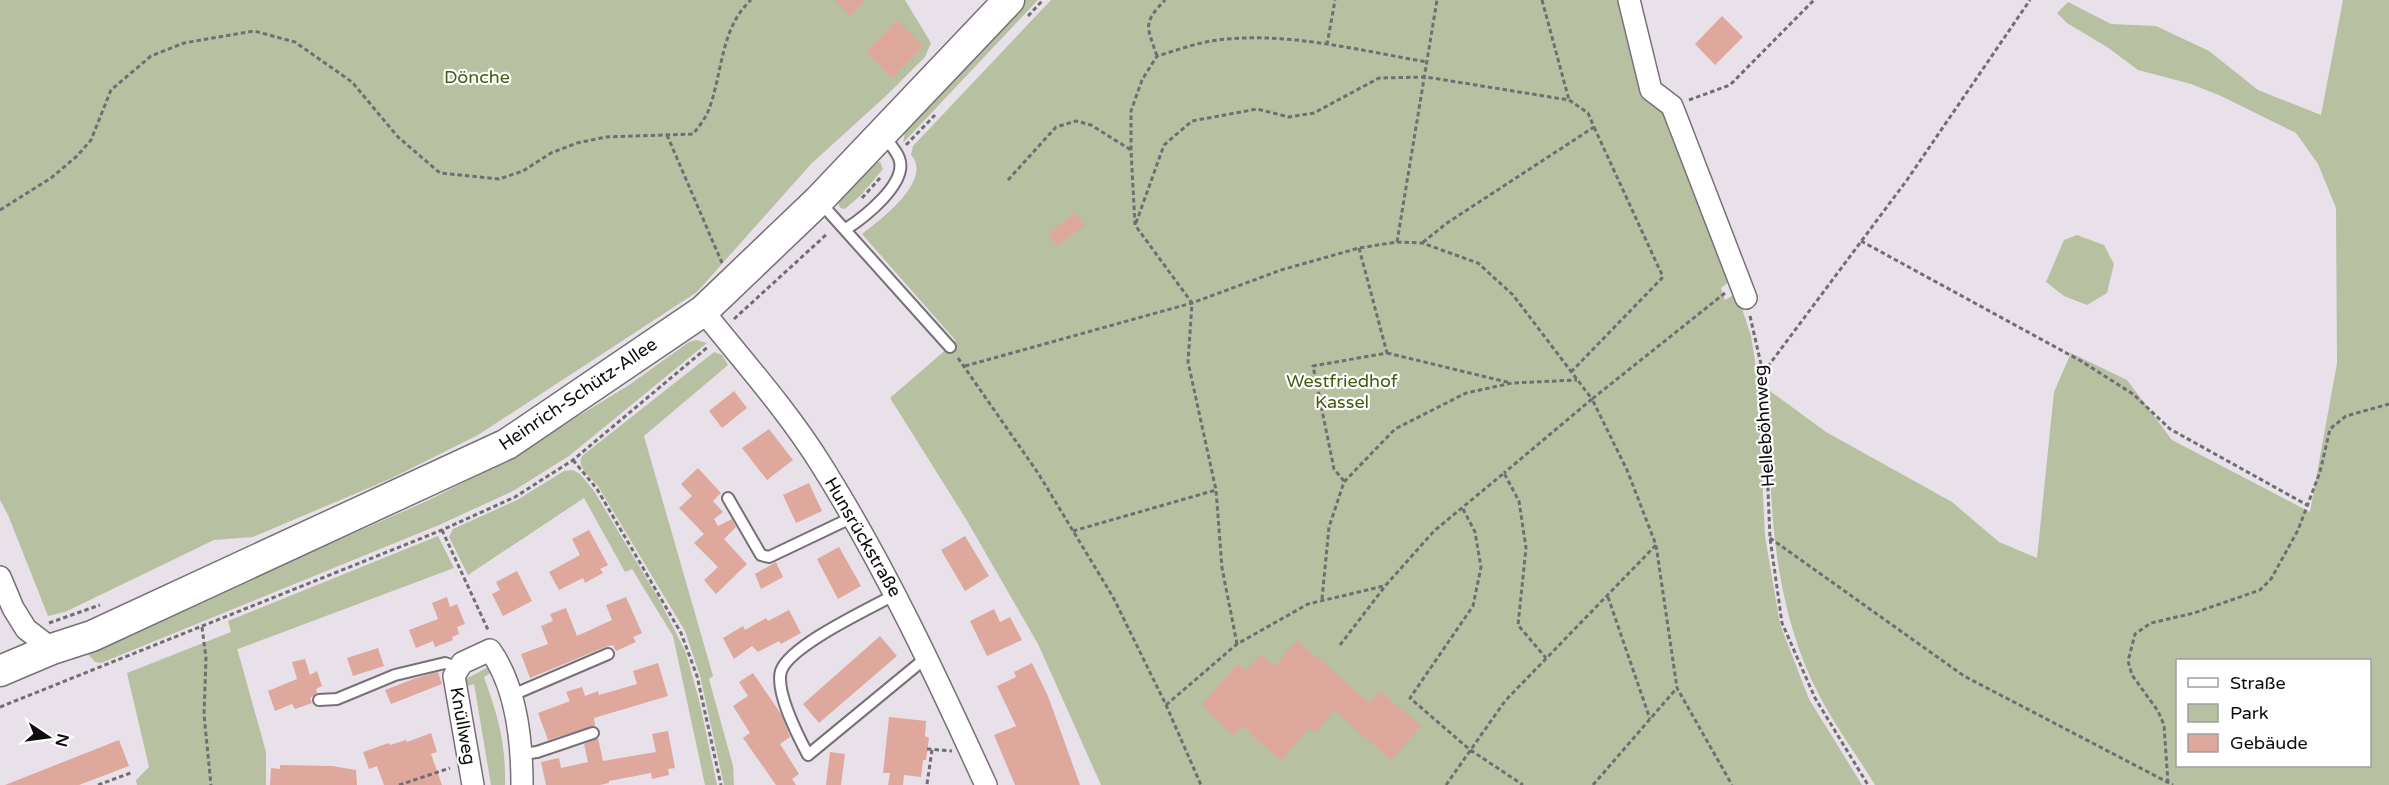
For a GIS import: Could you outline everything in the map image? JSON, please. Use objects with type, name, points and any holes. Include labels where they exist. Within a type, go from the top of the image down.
[{"type":"main road","name":"Heinrich-Schütz-Allee","points":[[0,671],[52,649],[92,636],[507,444],[703,311],[883,135],[1009,0]]},
{"type":"street","points":[[1629,0],[1651,90],[1672,106],[1743,290]]},
{"type":"street","name":"Hunsrückstraße","points":[[703,311],[785,414],[821,464],[896,594],[986,785]]},
{"type":"street","points":[[0,577],[13,608],[26,628],[52,649]]},
{"type":"street","points":[[490,650],[497,660],[516,713],[522,754],[522,785]]},
{"type":"street","name":"Knüllweg","points":[[473,785],[454,676],[462,663],[490,650]]},
{"type":"lane","points":[[846,229],[865,217],[892,188],[900,172],[900,159],[883,135]]},
{"type":"lane","points":[[818,201],[846,229],[950,347]]},
{"type":"lane","points":[[728,498],[761,555],[769,557],[853,518]]},
{"type":"lane","points":[[896,594],[827,631],[791,657],[781,672],[789,718],[808,755],[927,657]]},
{"type":"lane","points":[[510,696],[608,654]]},
{"type":"lane","points":[[319,700],[337,699],[395,675],[446,663],[459,668]]},
{"type":"lane","points":[[522,754],[537,752],[593,733]]},
{"type":"path","points":[[0,210],[51,178],[77,156],[91,140],[111,90],[151,56],[184,43],[254,31],[295,42],[352,82],[398,137],[440,173],[499,179],[524,171],[552,153],[577,143],[606,137],[693,134],[706,114],[731,28],[742,8],[751,0]]},
{"type":"path","points":[[1157,56],[1148,27],[1150,15],[1165,0]]},
{"type":"path","points":[[1327,45],[1335,0]]},
{"type":"path","points":[[1397,242],[1437,0]]},
{"type":"path","points":[[1542,0],[1569,100]]},
{"type":"path","points":[[1672,106],[1730,85],[1814,0]]},
{"type":"path","points":[[1763,373],[1907,180],[2030,0]]},
{"type":"path","points":[[1237,644],[1222,568],[1216,490],[1188,362],[1192,303],[1136,225],[1131,111],[1142,80],[1157,56],[1210,41],[1266,38],[1327,45],[1427,62]]},
{"type":"path","points":[[1136,225],[1164,145],[1192,121],[1257,109],[1289,117],[1314,113],[1379,78],[1426,77],[1569,100],[1588,113],[1663,277],[1571,372]]},
{"type":"path","points":[[1008,180],[1056,127],[1076,121],[1091,125],[1131,150]]},
{"type":"path","points":[[1422,243],[1447,223],[1594,127]]},
{"type":"path","points":[[667,135],[724,268],[731,260]]},
{"type":"path","points":[[1861,241],[2081,361],[2133,394],[2170,429],[2307,505]]},
{"type":"path","points":[[964,366],[1192,303],[1281,270],[1359,248],[1397,242],[1422,243],[1478,262],[1513,295],[1592,399],[1627,470],[1656,545],[1677,688],[1731,785]]},
{"type":"path","points":[[1359,248],[1387,353]]},
{"type":"path","points":[[1340,645],[1386,585],[1434,531],[1592,399],[1743,290]]},
{"type":"path","name":"Helleböhnweg","points":[[1743,290],[1763,373],[1770,538],[1782,623],[1815,698],[1868,785]]},
{"type":"path","points":[[950,347],[1038,473],[1113,597],[1166,705],[1201,785]]},
{"type":"path","points":[[1344,482],[1334,469],[1313,366],[1387,353],[1512,383]]},
{"type":"path","points":[[1322,599],[1329,527],[1344,482],[1395,429],[1466,393],[1512,383],[1577,380]]},
{"type":"path","points":[[2168,783],[2164,725],[2158,711],[2132,675],[2128,661],[2135,634],[2151,623],[2194,614],[2260,590],[2271,579],[2298,530],[2320,472],[2330,429],[2346,416],[2389,404]]},
{"type":"path","points":[[573,460],[597,489],[681,633],[697,676],[721,785]]},
{"type":"path","points":[[1504,473],[1519,501],[1526,548],[1518,625],[1546,658]]},
{"type":"path","points":[[1074,531],[1216,490]]},
{"type":"path","points":[[1463,508],[1475,532],[1481,567],[1473,606],[1410,698],[1469,749],[1523,785]]},
{"type":"path","points":[[442,530],[491,638],[490,650]]},
{"type":"path","points":[[1770,538],[1964,676],[2173,785]]},
{"type":"path","points":[[1446,785],[1469,749],[1505,701],[1656,545]]},
{"type":"path","points":[[1166,705],[1237,644],[1308,603],[1386,585]]},
{"type":"path","points":[[1608,597],[1650,719]]},
{"type":"path","points":[[26,628],[67,618],[101,604]]},
{"type":"path","points":[[202,627],[206,658],[204,715],[211,785]]},
{"type":"path","points":[[1593,785],[1677,688]]},
{"type":"path","points":[[927,784],[932,750]]},
{"type":"path","points":[[399,785],[469,762]]},
{"type":"path","points":[[98,785],[133,772]]},
{"type":"green space","name":"Dönche","points":[[0,0],[905,0],[931,43],[925,57],[811,164],[697,292],[478,435],[390,479],[253,537],[214,540],[65,612],[48,616],[0,500]]},
{"type":"green space","points":[[1023,0],[1038,0],[903,143],[905,132],[971,55]]},
{"type":"green space","name":"Westfriedhof Kassel","points":[[1051,0],[1617,0],[1640,92],[1665,114],[1731,280],[1721,288],[1725,300],[1737,293],[1751,336],[1757,373],[1765,536],[1780,624],[1809,699],[1862,785],[1101,785],[1038,644],[966,519],[890,398],[956,341],[862,234],[891,210],[910,188],[915,176],[916,165],[911,155],[913,146]]},
{"type":"green space","points":[[2343,0],[2389,0],[2389,785],[1875,785],[1819,695],[1803,660],[1791,623],[1782,585],[1772,508],[1770,391],[1826,432],[1952,502],[1999,542],[2037,558],[2054,392],[2071,353],[2127,380],[2172,440],[2310,512],[2337,363],[2336,208],[2318,164],[2296,133],[2221,96],[2191,84],[2138,70],[2107,47],[2067,23],[2057,13],[2068,2],[2111,24],[2156,26],[2209,51],[2258,90],[2321,115]]},
{"type":"green space","points":[[876,162],[880,162],[883,169],[861,195],[845,209],[840,208],[838,202]]},
{"type":"green space","points":[[2077,235],[2104,245],[2114,264],[2107,293],[2087,305],[2064,296],[2046,282],[2064,240]]},
{"type":"green space","points":[[696,340],[707,343],[569,456],[513,491],[439,525],[101,663],[95,662],[86,652],[429,500],[504,462],[629,385],[689,342]]},
{"type":"green space","points":[[714,352],[722,355],[728,365],[644,436],[713,676],[709,679],[733,766],[734,785],[724,785],[700,676],[685,631],[598,486],[581,464],[582,456]]},
{"type":"green space","points":[[573,470],[580,474],[594,491],[660,601],[686,653],[700,704],[717,785],[705,785],[673,636],[632,569],[625,572],[584,498],[468,575],[449,537],[453,529],[517,500],[564,471]]},
{"type":"green space","points":[[438,536],[454,568],[237,648],[266,752],[266,785],[137,785],[136,780],[149,767],[127,673],[231,632],[228,621]]},
{"type":"green space","points":[[490,666],[494,671],[484,677],[500,730],[505,785],[491,785],[474,684],[462,688],[464,680]]},
{"type":"building","points":[[835,0],[866,0],[850,16]]},
{"type":"building","points":[[1722,16],[1743,37],[1715,65],[1695,44]]},
{"type":"building","points":[[897,20],[923,46],[892,78],[866,52]]},
{"type":"building","points":[[1075,213],[1085,225],[1057,246],[1048,234]]},
{"type":"building","points":[[734,391],[747,408],[722,428],[709,411]]},
{"type":"building","points":[[769,429],[793,460],[767,480],[742,448]]},
{"type":"building","points":[[698,468],[721,493],[713,501],[723,512],[714,519],[718,526],[732,519],[736,527],[724,539],[747,564],[716,594],[704,580],[718,567],[694,543],[704,534],[679,508],[692,496],[681,484]]},
{"type":"building","points":[[809,483],[822,511],[796,523],[783,495]]},
{"type":"building","points":[[589,530],[608,565],[600,569],[603,573],[585,583],[583,578],[559,590],[549,572],[580,555],[572,539]]},
{"type":"building","points":[[965,536],[989,576],[965,591],[941,550]]},
{"type":"building","points":[[839,547],[861,586],[838,599],[817,559]]},
{"type":"building","points":[[776,562],[783,577],[761,589],[755,574]]},
{"type":"building","points":[[517,571],[532,601],[503,616],[492,594],[500,590],[496,582]]},
{"type":"building","points":[[447,597],[450,607],[457,604],[465,624],[457,627],[459,634],[452,637],[453,640],[435,647],[433,641],[416,648],[409,630],[438,619],[432,603]]},
{"type":"building","points":[[626,597],[642,633],[633,637],[636,642],[616,651],[613,645],[605,647],[530,678],[521,654],[548,644],[541,626],[553,621],[550,614],[566,608],[577,636],[612,620],[606,605]]},
{"type":"building","points":[[994,609],[1000,622],[1010,617],[1022,640],[987,656],[970,621]]},
{"type":"building","points":[[789,610],[801,633],[781,644],[779,641],[758,652],[752,646],[734,659],[723,638],[743,626],[745,630],[766,618],[768,621]]},
{"type":"building","points":[[880,636],[897,656],[819,723],[803,704]]},
{"type":"building","points":[[1297,640],[1370,703],[1380,691],[1421,726],[1391,760],[1334,710],[1315,733],[1309,728],[1281,761],[1242,726],[1233,736],[1202,705],[1238,663],[1246,671],[1261,654],[1275,666]]},
{"type":"building","points":[[378,648],[384,666],[353,676],[347,658]]},
{"type":"building","points":[[305,659],[310,675],[317,671],[322,686],[316,689],[317,693],[310,698],[312,703],[295,709],[292,704],[275,711],[268,691],[297,679],[292,662]]},
{"type":"building","points":[[658,663],[668,696],[594,718],[595,726],[548,740],[538,713],[570,701],[566,692],[582,687],[585,696],[598,691],[599,695],[637,684],[633,671]]},
{"type":"building","points":[[1032,663],[1048,696],[1080,785],[1015,785],[994,735],[1016,726],[997,686],[1016,677],[1014,672]]},
{"type":"building","points":[[438,672],[442,684],[391,704],[385,690]]},
{"type":"building","points":[[753,673],[781,714],[790,737],[780,744],[799,774],[792,779],[796,785],[776,785],[743,738],[750,733],[733,706],[748,696],[739,682]]},
{"type":"building","points":[[889,717],[926,721],[925,736],[929,738],[921,777],[904,775],[903,785],[888,785],[890,773],[883,773]]},
{"type":"building","points":[[668,731],[675,768],[668,769],[669,775],[652,779],[651,773],[609,781],[609,783],[600,785],[546,785],[541,762],[559,758],[561,768],[588,762],[584,744],[598,738],[603,761],[656,752],[652,734]]},
{"type":"building","points":[[431,733],[437,752],[431,754],[442,785],[384,785],[377,766],[369,769],[363,752],[389,743],[390,745],[406,740],[407,742]]},
{"type":"building","points":[[119,740],[129,766],[79,785],[5,785]]},
{"type":"building","points":[[830,752],[845,754],[841,785],[826,785]]},
{"type":"building","points":[[280,765],[332,766],[356,770],[357,785],[270,785],[271,768],[280,769]]}]
